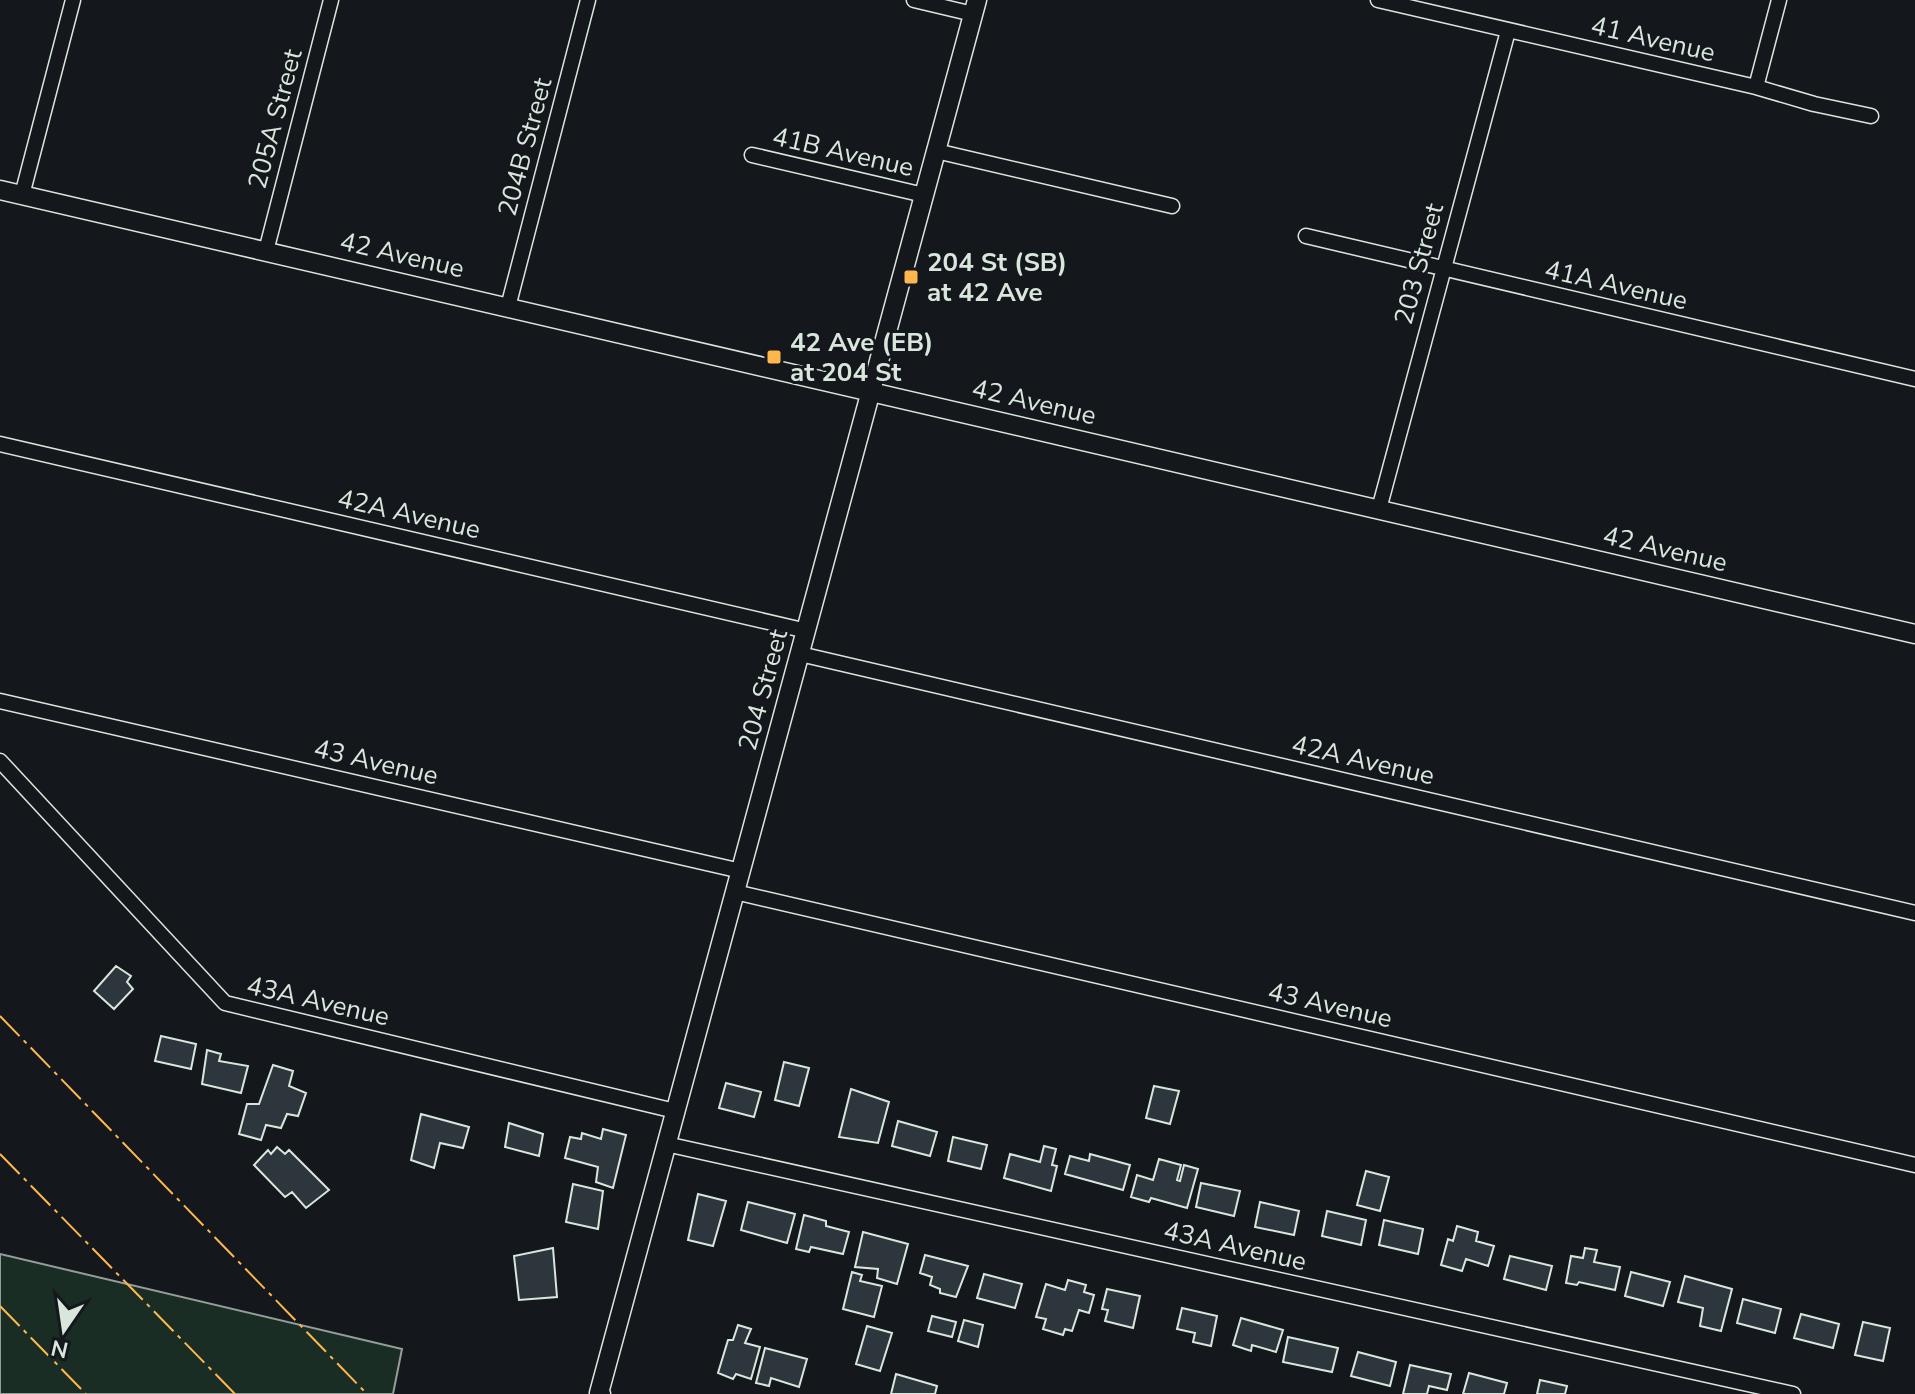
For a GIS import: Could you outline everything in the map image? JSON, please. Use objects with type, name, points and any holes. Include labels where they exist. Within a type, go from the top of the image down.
[{"type":"street","points":[[22,195],[73,0]]},
{"type":"street","name":"205A Street","points":[[266,251],[331,0]]},
{"type":"street","name":"204B Street","points":[[508,307],[588,0]]},
{"type":"street","points":[[914,0],[975,7]]},
{"type":"street","name":"41 Avenue","points":[[1378,0],[1871,116]]},
{"type":"street","points":[[1756,87],[1779,0]]},
{"type":"street","name":"204 Street","points":[[600,1394],[975,7]]},
{"type":"street","name":"203 Street","points":[[1379,509],[1508,31]]},
{"type":"street","points":[[936,151],[1172,206]]},
{"type":"street","name":"41B Avenue","points":[[752,155],[924,195]]},
{"type":"street","name":"42 Avenue","points":[[0,190],[1915,634]]},
{"type":"street","name":"41A Avenue","points":[[1306,236],[1915,379]]},
{"type":"street","name":"42A Avenue","points":[[0,444],[807,631]]},
{"type":"street","name":"42A Avenue","points":[[800,654],[1915,913]]},
{"type":"street","name":"43 Avenue","points":[[0,701],[741,871]]},
{"type":"street","name":"43A Avenue","points":[[0,761],[225,1003],[675,1111]]},
{"type":"street","name":"43 Avenue","points":[[735,892],[1915,1165]]},
{"type":"street","name":"43A Avenue","points":[[666,1144],[1793,1394]]},
{"type":"green space","points":[[0,1254],[402,1349],[393,1394],[0,1394]]},
{"type":"building","points":[[116,966],[131,976],[127,982],[133,989],[114,1009],[94,991]]},
{"type":"building","points":[[161,1036],[196,1044],[191,1069],[155,1061]]},
{"type":"building","points":[[207,1050],[221,1054],[219,1061],[248,1066],[241,1093],[202,1084]]},
{"type":"building","points":[[784,1062],[809,1068],[799,1106],[775,1100]]},
{"type":"building","points":[[273,1065],[293,1071],[289,1086],[306,1093],[298,1116],[287,1114],[281,1128],[266,1125],[261,1140],[239,1134],[247,1104],[259,1104]]},
{"type":"building","points":[[726,1083],[761,1092],[754,1117],[719,1108]]},
{"type":"building","points":[[1154,1086],[1179,1091],[1170,1124],[1146,1118]]},
{"type":"building","points":[[851,1089],[889,1102],[878,1143],[839,1137]]},
{"type":"building","points":[[421,1114],[469,1127],[463,1148],[440,1143],[434,1168],[411,1160]]},
{"type":"building","points":[[898,1121],[937,1132],[930,1156],[892,1146]]},
{"type":"building","points":[[509,1123],[543,1134],[539,1156],[505,1147]]},
{"type":"building","points":[[603,1129],[626,1135],[613,1188],[596,1182],[598,1167],[565,1158],[570,1137],[581,1139],[582,1133],[601,1139]]},
{"type":"building","points":[[953,1137],[987,1145],[981,1169],[948,1161]]},
{"type":"building","points":[[1044,1146],[1056,1149],[1052,1165],[1057,1166],[1051,1191],[1004,1178],[1010,1154],[1040,1162]]},
{"type":"building","points":[[277,1147],[285,1154],[289,1150],[329,1190],[306,1208],[292,1192],[285,1197],[254,1165],[268,1150],[271,1154]]},
{"type":"building","points":[[1090,1154],[1130,1165],[1123,1190],[1065,1174],[1070,1156],[1089,1161]]},
{"type":"building","points":[[1159,1159],[1181,1165],[1177,1180],[1180,1181],[1184,1165],[1198,1169],[1187,1208],[1151,1198],[1149,1202],[1131,1197],[1137,1175],[1153,1180]]},
{"type":"building","points":[[1366,1171],[1389,1177],[1380,1211],[1357,1205]]},
{"type":"building","points":[[1201,1183],[1240,1191],[1234,1216],[1196,1207]]},
{"type":"building","points":[[573,1184],[603,1191],[598,1229],[566,1222]]},
{"type":"building","points":[[698,1194],[726,1201],[713,1246],[688,1240]]},
{"type":"building","points":[[748,1202],[795,1214],[787,1243],[741,1230]]},
{"type":"building","points":[[1260,1202],[1299,1211],[1294,1235],[1255,1227]]},
{"type":"building","points":[[1327,1211],[1366,1220],[1361,1245],[1322,1236]]},
{"type":"building","points":[[804,1215],[826,1221],[826,1226],[849,1232],[843,1254],[811,1247],[809,1252],[796,1249]]},
{"type":"building","points":[[1384,1220],[1423,1229],[1418,1254],[1379,1245]]},
{"type":"building","points":[[1457,1226],[1478,1232],[1476,1241],[1494,1246],[1488,1266],[1466,1259],[1462,1271],[1441,1265],[1448,1239],[1453,1241]]},
{"type":"building","points":[[863,1232],[908,1244],[897,1284],[877,1278],[878,1269],[855,1267]]},
{"type":"building","points":[[553,1248],[557,1297],[519,1300],[514,1256]]},
{"type":"building","points":[[1585,1248],[1597,1250],[1594,1262],[1620,1267],[1615,1290],[1579,1282],[1577,1285],[1566,1283],[1571,1256],[1583,1258]]},
{"type":"building","points":[[925,1255],[968,1266],[956,1297],[940,1293],[940,1289],[930,1285],[932,1277],[920,1273]]},
{"type":"building","points":[[1510,1256],[1552,1266],[1546,1290],[1504,1279]]},
{"type":"building","points":[[852,1272],[862,1275],[860,1281],[882,1286],[874,1317],[843,1309]]},
{"type":"building","points":[[1631,1272],[1670,1282],[1663,1306],[1625,1296]]},
{"type":"building","points":[[984,1274],[1022,1284],[1015,1308],[977,1298]]},
{"type":"building","points":[[1685,1276],[1732,1289],[1721,1331],[1700,1326],[1703,1308],[1678,1302]]},
{"type":"building","points":[[1068,1280],[1086,1285],[1084,1292],[1094,1295],[1089,1313],[1079,1310],[1072,1331],[1065,1329],[1063,1335],[1043,1329],[1046,1319],[1036,1317],[1046,1284],[1065,1290]]},
{"type":"building","points":[[1107,1289],[1140,1296],[1133,1328],[1105,1321],[1108,1310],[1102,1309]]},
{"type":"building","points":[[1743,1299],[1781,1309],[1775,1333],[1737,1323]]},
{"type":"building","points":[[1182,1308],[1217,1316],[1211,1346],[1193,1342],[1195,1333],[1177,1329]]},
{"type":"building","points":[[1801,1314],[1839,1324],[1833,1348],[1794,1338]]},
{"type":"building","points":[[932,1316],[956,1322],[952,1337],[928,1331]]},
{"type":"building","points":[[1241,1318],[1283,1330],[1276,1352],[1252,1345],[1251,1351],[1233,1345]]},
{"type":"building","points":[[964,1320],[983,1325],[978,1347],[958,1341]]},
{"type":"building","points":[[1863,1322],[1890,1328],[1883,1361],[1855,1355]]},
{"type":"building","points":[[738,1325],[751,1329],[745,1343],[760,1347],[751,1379],[736,1374],[733,1379],[718,1373],[728,1340],[733,1340]]},
{"type":"building","points":[[867,1326],[892,1333],[880,1371],[856,1364]]},
{"type":"building","points":[[1288,1337],[1338,1348],[1332,1372],[1283,1362]]},
{"type":"building","points":[[765,1348],[807,1359],[799,1387],[771,1378],[769,1386],[756,1383]]},
{"type":"building","points":[[1358,1352],[1396,1362],[1390,1386],[1351,1376]]},
{"type":"building","points":[[1410,1365],[1451,1374],[1447,1390],[1429,1386],[1427,1394],[1403,1394]]},
{"type":"building","points":[[1469,1373],[1507,1383],[1504,1394],[1463,1394]]},
{"type":"building","points":[[896,1374],[937,1386],[935,1394],[891,1394]]},
{"type":"building","points":[[1540,1380],[1567,1386],[1565,1394],[1537,1394]]},
{"type":"power","points":[[0,1016],[367,1394]]},
{"type":"power","points":[[0,1154],[235,1394]]},
{"type":"power","points":[[0,1306],[86,1394]]},
{"type":"place","name":"204 St (SB) at 42 Ave","points":[[911,277]]},
{"type":"place","name":"42 Ave (EB) at 204 St","points":[[774,357]]}]
